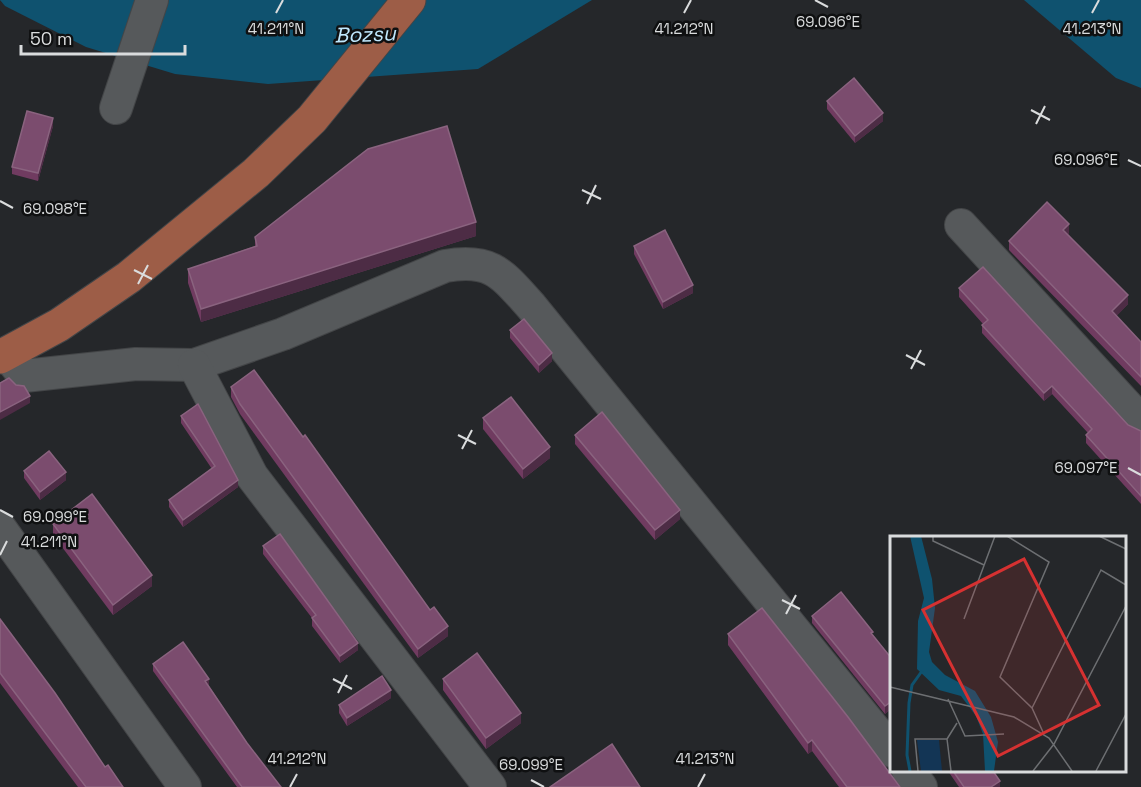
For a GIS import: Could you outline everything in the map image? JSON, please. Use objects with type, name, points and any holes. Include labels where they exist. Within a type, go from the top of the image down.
[{"type":"main road","points":[[3,356],[59,325],[129,277],[256,173],[312,119],[409,0]]},
{"type":"street","points":[[116,108],[152,0]]},
{"type":"street","points":[[961,225],[1141,421]]},
{"type":"street","points":[[3,356],[24,376],[136,364],[194,365],[284,334],[445,266],[469,263],[489,266],[504,276],[531,306],[890,749]]},
{"type":"street","points":[[194,365],[252,476],[490,787]]},
{"type":"street","points":[[0,528],[185,787]]},
{"type":"street","points":[[909,772],[921,787]]},
{"type":"water","name":"Bozsu","points":[[0,0],[592,0],[478,69],[268,84],[175,74],[86,47],[5,6]]},
{"type":"water","points":[[1024,0],[1141,0],[1141,88],[1116,78]]},
{"type":"building","points":[[854,78],[883,113],[855,136],[827,101]]},
{"type":"building","points":[[27,111],[53,118],[38,173],[12,167]]},
{"type":"building","points":[[447,126],[476,222],[201,309],[188,269],[257,246],[255,237],[368,149]]},
{"type":"building","points":[[1047,202],[1069,224],[1063,230],[1128,295],[1112,311],[1141,342],[1141,377],[1009,241]]},
{"type":"building","points":[[665,230],[693,285],[663,302],[634,246]]},
{"type":"building","points":[[983,267],[1128,425],[1141,431],[1141,496],[1086,435],[1092,429],[1052,386],[1044,393],[982,325],[988,320],[959,288]]},
{"type":"building","points":[[524,319],[552,353],[539,365],[510,330]]},
{"type":"building","points":[[254,370],[303,437],[305,435],[430,610],[434,607],[448,626],[418,649],[240,404],[231,387]]},
{"type":"building","points":[[9,378],[16,385],[24,386],[30,396],[0,412],[0,383]]},
{"type":"building","points":[[511,397],[550,447],[523,469],[483,418]]},
{"type":"building","points":[[198,404],[238,480],[183,520],[169,500],[215,466],[181,416]]},
{"type":"building","points":[[602,412],[680,510],[655,530],[575,435]]},
{"type":"building","points":[[49,451],[66,472],[40,492],[24,471]]},
{"type":"building","points":[[92,494],[152,575],[113,605],[53,524]]},
{"type":"building","points":[[280,534],[358,643],[340,656],[312,618],[316,615],[263,546]]},
{"type":"building","points":[[841,592],[890,657],[890,702],[885,706],[812,616]]},
{"type":"building","points":[[762,608],[900,787],[847,787],[812,740],[808,743],[728,634]]},
{"type":"building","points":[[0,619],[55,693],[105,767],[108,765],[123,787],[86,787],[0,673]]},
{"type":"building","points":[[183,642],[209,679],[205,681],[247,743],[281,787],[242,787],[153,664]]},
{"type":"building","points":[[477,653],[521,713],[486,738],[443,679]]},
{"type":"building","points":[[382,676],[391,690],[347,718],[339,705]]},
{"type":"building","points":[[612,744],[640,787],[550,787]]},
{"type":"building","points":[[954,772],[994,772],[1000,781],[991,787],[964,787]]}]
